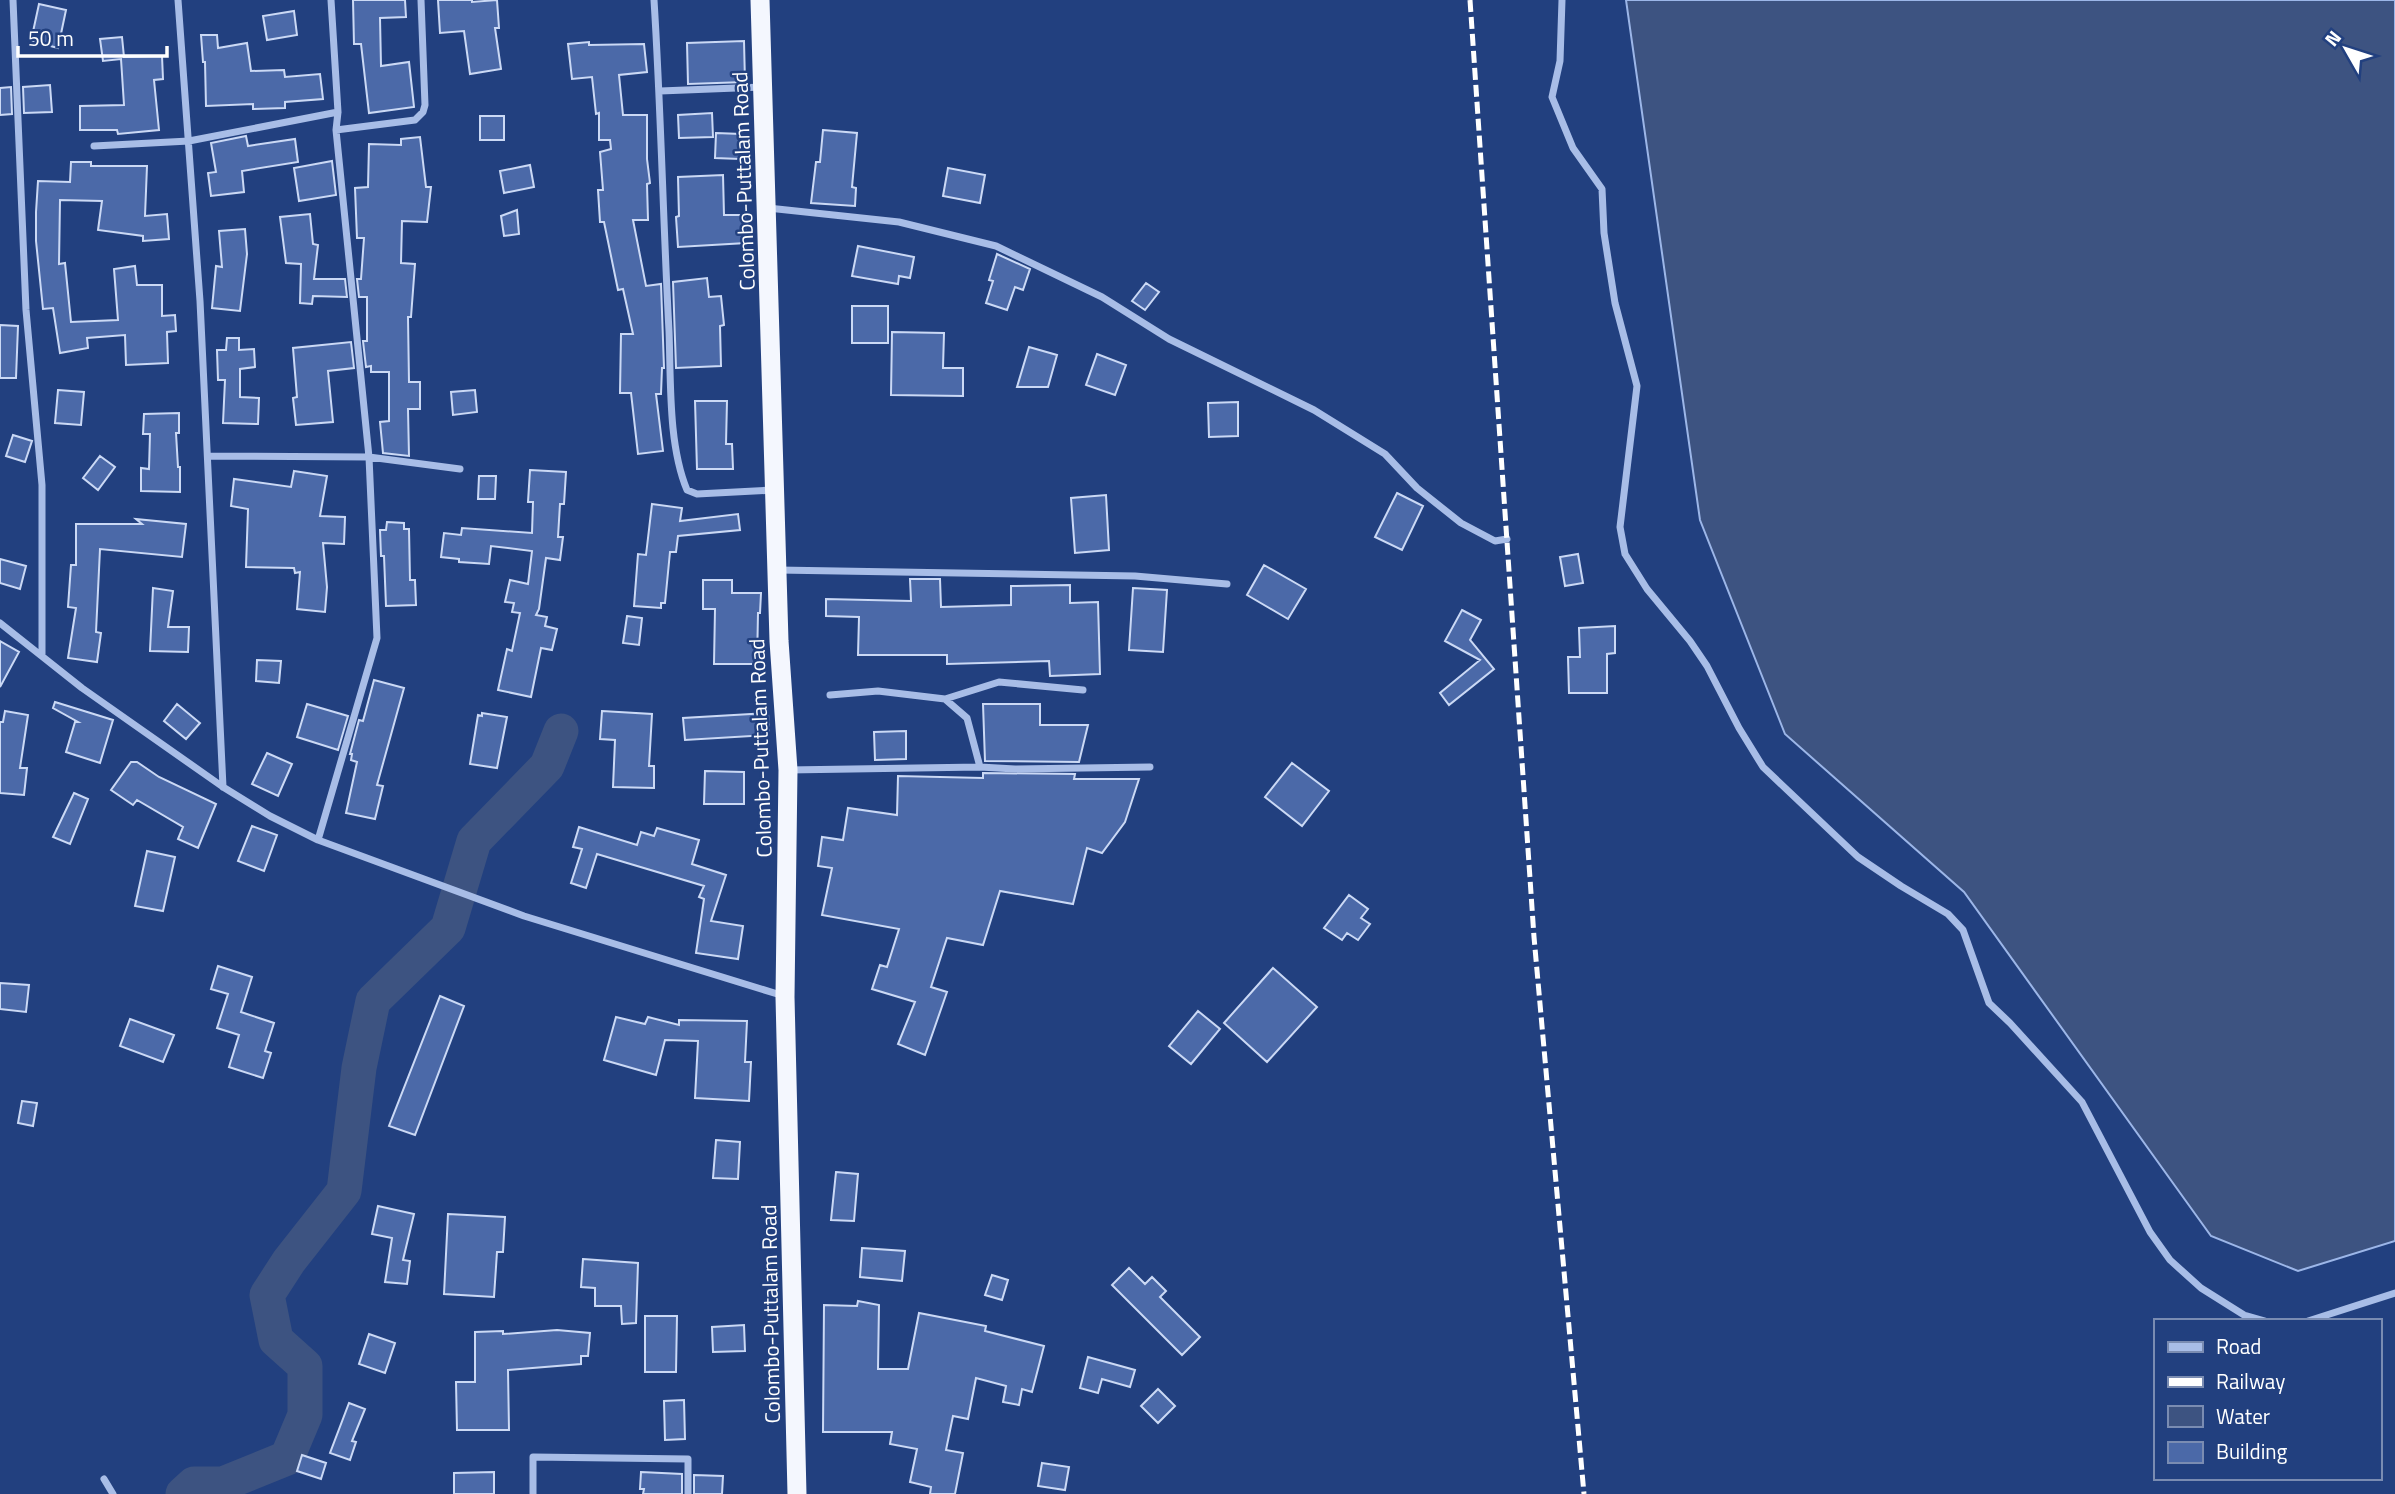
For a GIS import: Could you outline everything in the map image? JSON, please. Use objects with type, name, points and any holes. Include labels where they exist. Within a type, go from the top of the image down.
[{"type":"highway","name":"Colombo-Puttalam Road","points":[[760,0],[779,641],[788,770],[785,997],[797,1494]]},
{"type":"street","points":[[13,0],[26,310],[42,485],[41,656]]},
{"type":"street","points":[[178,0],[208,456],[223,787]]},
{"type":"street","points":[[318,840],[377,638],[369,457],[336,130],[338,112],[331,0]]},
{"type":"street","points":[[336,130],[415,120],[423,112],[425,105],[421,0]]},
{"type":"street","points":[[654,0],[673,422],[682,478],[687,490],[696,494],[775,489]]},
{"type":"street","points":[[1562,0],[1560,61],[1552,97],[1573,148],[1602,189],[1604,233],[1615,303],[1637,386],[1620,527],[1626,554],[1647,589],[1707,666],[1763,767],[1858,857],[1948,915],[1963,930],[1989,1003],[2082,1102],[2150,1232],[2170,1260],[2212,1295],[2244,1315],[2258,1319]]},
{"type":"street","points":[[660,91],[763,87]]},
{"type":"street","points":[[94,146],[189,141],[338,112]]},
{"type":"street","points":[[767,208],[899,222],[996,246],[1102,297],[1169,339],[1314,410],[1385,454],[1417,488],[1461,523],[1495,541],[1507,539]]},
{"type":"street","points":[[208,456],[369,457],[460,469]]},
{"type":"street","points":[[777,570],[1135,576],[1227,584]]},
{"type":"street","points":[[0,623],[82,688],[223,787],[270,816],[318,840],[524,916],[785,997]]},
{"type":"street","points":[[830,695],[878,691],[945,699],[999,682],[1083,690]]},
{"type":"street","points":[[945,699],[967,718],[980,767]]},
{"type":"street","points":[[788,770],[1150,767]]},
{"type":"street","points":[[2314,1319],[2395,1293]]},
{"type":"street","points":[[533,1494],[533,1457],[546,1457],[688,1459],[688,1494]]},
{"type":"street","points":[[104,1479],[113,1494]]},
{"type":"water","points":[[1626,0],[2395,0],[2395,1241],[2298,1271],[2211,1236],[1964,892],[1785,734],[1700,520]]},
{"type":"building","points":[[353,0],[405,0],[406,17],[380,18],[381,66],[409,62],[414,107],[369,113],[361,44],[354,44]]},
{"type":"building","points":[[438,0],[497,0],[499,28],[495,28],[501,69],[470,74],[464,31],[440,33]]},
{"type":"building","points":[[39,4],[66,10],[58,48],[31,41]]},
{"type":"building","points":[[294,11],[297,35],[267,40],[263,16]]},
{"type":"building","points":[[201,35],[217,35],[218,48],[247,43],[251,71],[284,70],[285,77],[320,74],[323,99],[285,102],[285,108],[253,109],[253,104],[206,106]]},
{"type":"building","points":[[122,37],[124,57],[162,56],[163,79],[154,80],[159,130],[118,134],[117,130],[80,130],[80,106],[124,105],[121,59],[103,61],[100,39]]},
{"type":"building","points":[[744,41],[745,82],[688,84],[687,43]]},
{"type":"building","points":[[589,42],[589,45],[644,44],[647,72],[619,75],[623,115],[647,115],[650,183],[647,184],[648,220],[633,220],[646,286],[661,284],[664,368],[661,394],[656,394],[663,451],[638,454],[631,393],[620,393],[621,334],[633,334],[623,289],[618,290],[604,222],[600,222],[598,190],[603,190],[600,152],[611,149],[610,140],[599,140],[599,113],[596,114],[592,77],[572,79],[568,44]]},
{"type":"building","points":[[50,85],[52,112],[24,113],[23,87]]},
{"type":"building","points":[[11,87],[12,114],[0,115],[0,88]]},
{"type":"building","points":[[712,113],[713,137],[679,138],[678,115]]},
{"type":"building","points":[[480,116],[504,116],[504,140],[480,140]]},
{"type":"building","points":[[823,130],[857,133],[852,187],[856,188],[855,206],[811,203],[816,162],[820,162]]},
{"type":"building","points":[[716,133],[741,134],[740,159],[715,158]]},
{"type":"building","points":[[246,136],[248,146],[295,139],[298,162],[242,171],[244,192],[211,196],[208,173],[216,172],[211,143]]},
{"type":"building","points":[[420,137],[426,187],[431,187],[427,222],[402,221],[401,263],[415,264],[411,317],[408,317],[409,382],[420,382],[420,409],[408,409],[409,456],[383,453],[380,422],[389,421],[389,372],[371,372],[371,366],[366,367],[363,341],[367,341],[367,297],[359,297],[357,279],[361,279],[364,238],[357,238],[355,188],[368,187],[369,144],[401,145],[401,139]]},
{"type":"building","points":[[332,161],[336,195],[299,201],[294,168]]},
{"type":"building","points":[[71,162],[91,162],[91,166],[147,166],[145,216],[167,214],[169,239],[143,241],[143,236],[98,230],[102,201],[60,200],[59,264],[65,263],[71,322],[118,320],[114,269],[135,266],[137,285],[162,285],[162,316],[175,315],[176,331],[167,332],[168,363],[126,365],[125,335],[87,338],[88,348],[60,353],[53,308],[43,309],[36,212],[38,181],[70,182]]},
{"type":"building","points":[[530,165],[534,187],[504,193],[500,171]]},
{"type":"building","points":[[948,168],[985,175],[980,203],[943,196]]},
{"type":"building","points":[[723,175],[724,215],[745,215],[746,243],[678,247],[678,177]]},
{"type":"building","points":[[517,210],[519,234],[504,236],[501,216]]},
{"type":"building","points":[[310,214],[313,244],[318,245],[314,279],[345,279],[347,297],[313,296],[312,304],[300,303],[301,264],[286,263],[280,217]]},
{"type":"building","points":[[245,229],[247,254],[240,311],[212,308],[216,266],[222,267],[219,231]]},
{"type":"building","points":[[858,246],[914,257],[910,278],[899,276],[898,284],[852,276]]},
{"type":"building","points":[[997,254],[1030,269],[1023,290],[1015,287],[1007,310],[986,303],[993,281],[989,280]]},
{"type":"building","points":[[707,278],[709,297],[721,296],[724,325],[720,326],[721,366],[676,368],[673,282]]},
{"type":"building","points":[[1146,283],[1159,292],[1145,310],[1132,301]]},
{"type":"building","points":[[852,306],[888,306],[888,343],[852,343]]},
{"type":"building","points":[[0,325],[18,326],[16,378],[0,378]]},
{"type":"building","points":[[892,332],[944,333],[943,368],[963,368],[963,396],[891,395]]},
{"type":"building","points":[[227,338],[239,338],[239,350],[254,349],[255,367],[240,369],[240,397],[259,398],[258,424],[223,423],[225,380],[218,380],[217,350],[226,350]]},
{"type":"building","points":[[351,342],[354,368],[328,371],[333,422],[296,425],[293,348]]},
{"type":"building","points":[[1029,347],[1057,355],[1048,387],[1017,387]]},
{"type":"building","points":[[1097,354],[1126,365],[1115,395],[1086,385]]},
{"type":"building","points":[[58,390],[84,392],[81,425],[55,423]]},
{"type":"building","points":[[475,390],[477,412],[453,415],[451,392]]},
{"type":"building","points":[[695,401],[727,401],[726,444],[732,444],[733,469],[697,469]]},
{"type":"building","points":[[1238,402],[1238,436],[1209,437],[1208,403]]},
{"type":"building","points":[[179,413],[179,433],[176,433],[180,492],[141,491],[141,468],[149,469],[150,434],[143,434],[144,414]]},
{"type":"building","points":[[13,435],[32,441],[25,462],[6,456]]},
{"type":"building","points":[[100,456],[115,467],[98,490],[83,478]]},
{"type":"building","points":[[530,470],[566,472],[564,504],[560,504],[558,537],[563,537],[560,560],[546,558],[536,615],[547,617],[545,626],[557,629],[552,650],[541,648],[531,697],[498,690],[507,649],[512,651],[520,613],[512,612],[514,603],[505,602],[510,580],[528,584],[532,551],[491,546],[489,564],[459,562],[459,559],[441,557],[444,533],[461,535],[462,528],[532,533],[533,502],[528,502]]},
{"type":"building","points":[[294,471],[327,476],[320,516],[345,517],[344,544],[323,543],[327,587],[325,612],[297,609],[300,572],[295,573],[294,568],[246,567],[248,509],[231,506],[234,479],[291,487]]},
{"type":"building","points":[[479,476],[496,476],[495,499],[478,499]]},
{"type":"building","points":[[1397,493],[1423,506],[1402,550],[1375,537]]},
{"type":"building","points":[[1106,495],[1109,550],[1075,553],[1071,498]]},
{"type":"building","points":[[652,504],[682,508],[680,521],[738,514],[740,530],[678,536],[676,552],[670,552],[665,603],[661,603],[661,608],[634,606],[638,554],[646,555]]},
{"type":"building","points":[[136,519],[186,524],[182,557],[100,549],[96,632],[101,633],[97,662],[68,658],[76,608],[68,607],[71,565],[76,565],[76,524],[142,524]]},
{"type":"building","points":[[387,522],[404,523],[404,529],[409,529],[410,580],[415,580],[416,605],[386,606],[380,530],[386,530]]},
{"type":"building","points":[[1578,554],[1583,583],[1565,586],[1560,557]]},
{"type":"building","points":[[0,559],[26,566],[20,589],[0,583]]},
{"type":"building","points":[[1264,565],[1306,589],[1288,619],[1247,595]]},
{"type":"building","points":[[910,579],[940,579],[941,607],[1011,605],[1011,586],[1070,585],[1070,603],[1098,602],[1100,674],[1050,676],[1049,661],[947,664],[947,655],[858,655],[859,617],[826,616],[826,599],[911,601]]},
{"type":"building","points":[[703,580],[732,580],[732,593],[761,593],[757,664],[714,664],[715,609],[703,609]]},
{"type":"building","points":[[153,588],[173,591],[168,627],[189,627],[188,652],[150,651]]},
{"type":"building","points":[[1133,588],[1167,590],[1163,652],[1129,650]]},
{"type":"building","points":[[1462,610],[1481,620],[1470,640],[1494,669],[1449,705],[1440,693],[1480,660],[1445,641]]},
{"type":"building","points":[[627,616],[642,618],[639,645],[623,643]]},
{"type":"building","points":[[1615,626],[1615,653],[1607,654],[1607,693],[1569,693],[1568,657],[1580,657],[1579,628]]},
{"type":"building","points":[[0,641],[19,652],[0,687]]},
{"type":"building","points":[[257,660],[281,661],[279,683],[256,681]]},
{"type":"building","points":[[374,680],[404,688],[377,785],[383,786],[375,819],[346,813],[357,762],[351,760],[350,754],[359,720],[363,721]]},
{"type":"building","points":[[55,702],[113,720],[100,763],[66,752],[75,722],[78,722],[53,708]]},
{"type":"building","points":[[177,704],[200,723],[186,739],[164,721]]},
{"type":"building","points":[[307,704],[348,716],[338,750],[297,737]]},
{"type":"building","points":[[983,704],[1040,704],[1040,725],[1088,725],[1079,762],[985,761]]},
{"type":"building","points":[[5,711],[28,715],[20,768],[27,768],[24,795],[0,793],[0,722],[3,722]]},
{"type":"building","points":[[602,711],[652,714],[649,766],[654,766],[654,788],[613,787],[615,740],[600,739]]},
{"type":"building","points":[[482,713],[507,717],[497,768],[470,764],[478,715],[482,716]]},
{"type":"building","points":[[768,713],[769,735],[685,740],[683,718]]},
{"type":"building","points":[[906,731],[906,759],[875,760],[874,732]]},
{"type":"building","points":[[267,753],[292,764],[278,796],[252,784]]},
{"type":"building","points":[[131,762],[137,762],[159,777],[216,804],[198,848],[178,839],[183,827],[137,800],[133,805],[111,790]]},
{"type":"building","points":[[1292,763],[1329,791],[1302,826],[1265,797]]},
{"type":"building","points":[[705,771],[744,772],[744,804],[704,804]]},
{"type":"building","points":[[983,773],[1075,774],[1074,779],[1139,779],[1125,822],[1102,853],[1087,848],[1073,904],[1000,891],[983,945],[947,938],[931,987],[947,992],[925,1055],[898,1044],[915,1002],[872,989],[880,965],[887,967],[899,929],[822,915],[832,868],[818,866],[822,837],[843,840],[848,808],[897,815],[898,776],[983,778]]},
{"type":"building","points":[[74,793],[88,799],[70,844],[53,837]]},
{"type":"building","points":[[252,826],[277,835],[264,871],[238,861]]},
{"type":"building","points":[[579,827],[637,845],[641,832],[654,836],[657,828],[699,840],[692,864],[726,875],[711,921],[743,926],[738,959],[696,953],[704,899],[699,897],[704,886],[597,854],[586,888],[571,883],[582,849],[573,847]]},
{"type":"building","points":[[147,851],[175,857],[163,911],[135,906]]},
{"type":"building","points":[[1349,895],[1368,909],[1361,918],[1370,924],[1358,940],[1347,933],[1342,940],[1324,928]]},
{"type":"building","points":[[218,966],[252,977],[241,1012],[274,1023],[265,1051],[271,1053],[263,1078],[229,1067],[239,1035],[217,1028],[228,994],[211,989]]},
{"type":"building","points":[[1273,968],[1317,1007],[1267,1062],[1224,1023]]},
{"type":"building","points":[[0,983],[29,985],[26,1012],[0,1009]]},
{"type":"building","points":[[440,996],[464,1006],[415,1135],[389,1126]]},
{"type":"building","points":[[1198,1011],[1220,1029],[1191,1064],[1169,1046]]},
{"type":"building","points":[[616,1017],[645,1024],[648,1017],[679,1025],[679,1020],[747,1021],[745,1062],[751,1062],[749,1101],[695,1098],[698,1041],[665,1040],[656,1075],[604,1060]]},
{"type":"building","points":[[130,1019],[174,1035],[163,1062],[120,1046]]},
{"type":"building","points":[[22,1101],[37,1103],[33,1126],[18,1123]]},
{"type":"building","points":[[716,1140],[740,1142],[738,1179],[713,1178]]},
{"type":"building","points":[[836,1172],[858,1174],[854,1221],[831,1220]]},
{"type":"building","points":[[378,1206],[414,1214],[403,1260],[410,1261],[407,1284],[385,1282],[392,1238],[372,1234]]},
{"type":"building","points":[[448,1214],[505,1217],[503,1252],[497,1252],[494,1297],[444,1294]]},
{"type":"building","points":[[862,1248],[905,1251],[902,1281],[860,1277]]},
{"type":"building","points":[[583,1259],[638,1263],[636,1323],[622,1324],[621,1306],[595,1306],[595,1288],[581,1287]]},
{"type":"building","points":[[1129,1268],[1145,1284],[1152,1277],[1166,1291],[1160,1297],[1200,1337],[1182,1355],[1112,1285]]},
{"type":"building","points":[[992,1275],[1008,1280],[1002,1300],[985,1295]]},
{"type":"building","points":[[858,1301],[879,1305],[878,1369],[908,1369],[919,1313],[986,1326],[985,1331],[1044,1346],[1032,1392],[1022,1389],[1019,1405],[1003,1402],[1006,1386],[976,1378],[968,1419],[953,1416],[946,1450],[963,1453],[955,1494],[930,1494],[931,1487],[910,1482],[917,1449],[890,1444],[892,1432],[823,1432],[824,1305],[857,1306]]},
{"type":"building","points":[[645,1316],[677,1316],[676,1372],[645,1372]]},
{"type":"building","points":[[744,1325],[745,1351],[713,1352],[712,1327]]},
{"type":"building","points":[[557,1330],[590,1333],[588,1356],[581,1356],[581,1364],[508,1370],[509,1430],[457,1430],[456,1382],[475,1382],[475,1332],[503,1331],[503,1334]]},
{"type":"building","points":[[369,1334],[395,1343],[385,1373],[359,1364]]},
{"type":"building","points":[[1088,1357],[1135,1370],[1130,1387],[1102,1379],[1098,1393],[1080,1388]]},
{"type":"building","points":[[1158,1389],[1175,1406],[1158,1423],[1141,1406]]},
{"type":"building","points":[[684,1400],[685,1439],[665,1440],[664,1401]]},
{"type":"building","points":[[349,1403],[365,1409],[352,1441],[356,1442],[350,1460],[330,1453]]},
{"type":"building","points":[[302,1455],[326,1463],[321,1479],[297,1471]]},
{"type":"building","points":[[1042,1463],[1069,1467],[1065,1490],[1038,1486]]},
{"type":"building","points":[[494,1472],[494,1494],[454,1494],[454,1473]]},
{"type":"building","points":[[641,1472],[682,1474],[682,1494],[643,1494],[644,1489],[640,1489]]},
{"type":"building","points":[[694,1475],[723,1476],[722,1494],[694,1494]]},
{"type":"waterway","points":[[183,1494],[194,1484],[223,1484],[287,1458],[305,1415],[305,1366],[276,1340],[267,1295],[289,1261],[344,1191],[359,1068],[373,1001],[448,928],[474,841],[547,766],[561,731]]},
{"type":"railway","points":[[1470,0],[1534,937],[1584,1494]]}]
